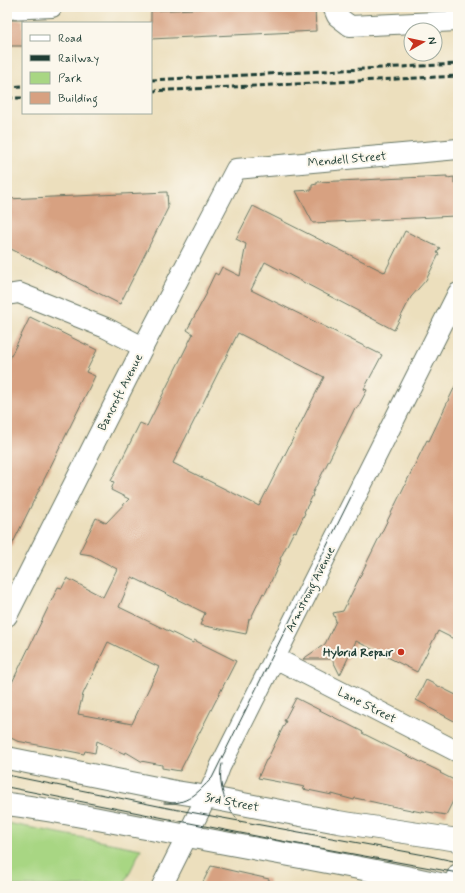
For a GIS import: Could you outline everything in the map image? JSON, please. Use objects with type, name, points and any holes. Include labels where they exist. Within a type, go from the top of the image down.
[{"type":"main road","name":"3rd Street","points":[[7,758],[176,792],[338,822],[458,840]]},
{"type":"main road","points":[[7,804],[45,809],[187,835],[449,886]]},
{"type":"street","points":[[7,9],[52,7]]},
{"type":"street","points":[[333,7],[337,16],[350,26],[458,21]]},
{"type":"street","name":"Mendell Street","points":[[236,169],[458,149]]},
{"type":"street","name":"Bancroft Avenue","points":[[7,616],[143,347],[236,169]]},
{"type":"street","points":[[7,296],[19,293],[106,328],[143,347]]},
{"type":"street","name":"Armstrong Avenue","points":[[162,886],[216,778],[220,767],[458,293]]},
{"type":"street","name":"Lane Street","points":[[275,658],[458,752]]},
{"type":"street","points":[[452,886],[458,874]]},
{"type":"green space","points":[[7,823],[141,849],[123,886],[7,886]]},
{"type":"building","points":[[236,7],[315,7],[316,31],[152,39],[151,11]]},
{"type":"building","points":[[7,20],[23,20],[22,46],[7,46]]},
{"type":"building","points":[[447,176],[447,178],[454,177],[454,183],[458,183],[458,207],[455,207],[455,216],[313,223],[296,191],[312,190],[312,185],[317,184],[317,182]]},
{"type":"building","points":[[167,192],[168,208],[120,304],[7,247],[7,199]]},
{"type":"building","points":[[253,206],[384,272],[405,231],[440,248],[437,253],[439,254],[426,280],[411,297],[394,330],[265,262],[251,290],[382,355],[364,389],[367,390],[357,409],[355,408],[312,494],[313,495],[296,532],[294,531],[280,559],[281,560],[265,594],[263,593],[251,618],[249,619],[246,634],[200,625],[205,613],[132,577],[119,607],[193,643],[194,640],[236,661],[180,771],[162,768],[162,765],[141,761],[126,752],[125,754],[97,741],[95,753],[85,751],[84,754],[17,741],[7,736],[7,693],[58,587],[62,588],[67,578],[103,597],[117,569],[91,555],[79,553],[96,518],[106,523],[129,499],[111,490],[114,482],[111,481],[140,423],[147,426],[193,334],[187,330],[207,293],[206,292],[215,273],[218,275],[222,267],[240,276],[246,244],[236,239]],"holes":[[[238,333],[324,377],[259,506],[173,463]],[[108,642],[159,667],[132,724],[78,714],[83,694]]]},
{"type":"building","points":[[30,317],[97,350],[86,372],[95,376],[7,555],[7,364]]},
{"type":"building","points":[[458,380],[458,641],[438,631],[417,672],[356,641],[340,675],[332,659],[303,659],[325,644],[336,621],[333,613],[343,611],[427,440],[429,441]]},
{"type":"building","points":[[426,680],[458,696],[458,723],[416,700]]},
{"type":"building","points":[[296,698],[458,782],[458,791],[446,815],[421,812],[355,798],[354,800],[332,794],[303,789],[305,787],[258,778]]},
{"type":"building","points":[[211,866],[269,879],[269,886],[201,886]]},
{"type":"tram line","points":[[164,803],[186,800],[197,793],[212,778],[354,491]]},
{"type":"tram line","points":[[222,764],[221,779],[226,803],[240,822]]},
{"type":"tram line","points":[[7,775],[168,808],[458,862]]},
{"type":"tram line","points":[[7,787],[276,840],[458,873]]},
{"type":"railway","points":[[152,80],[458,64]]},
{"type":"railway","points":[[152,91],[458,76]]},
{"type":"railway","points":[[7,87],[22,86]]},
{"type":"railway","points":[[7,98],[22,98]]},
{"type":"place","name":"Hybrid Repair","points":[[401,652]]}]
